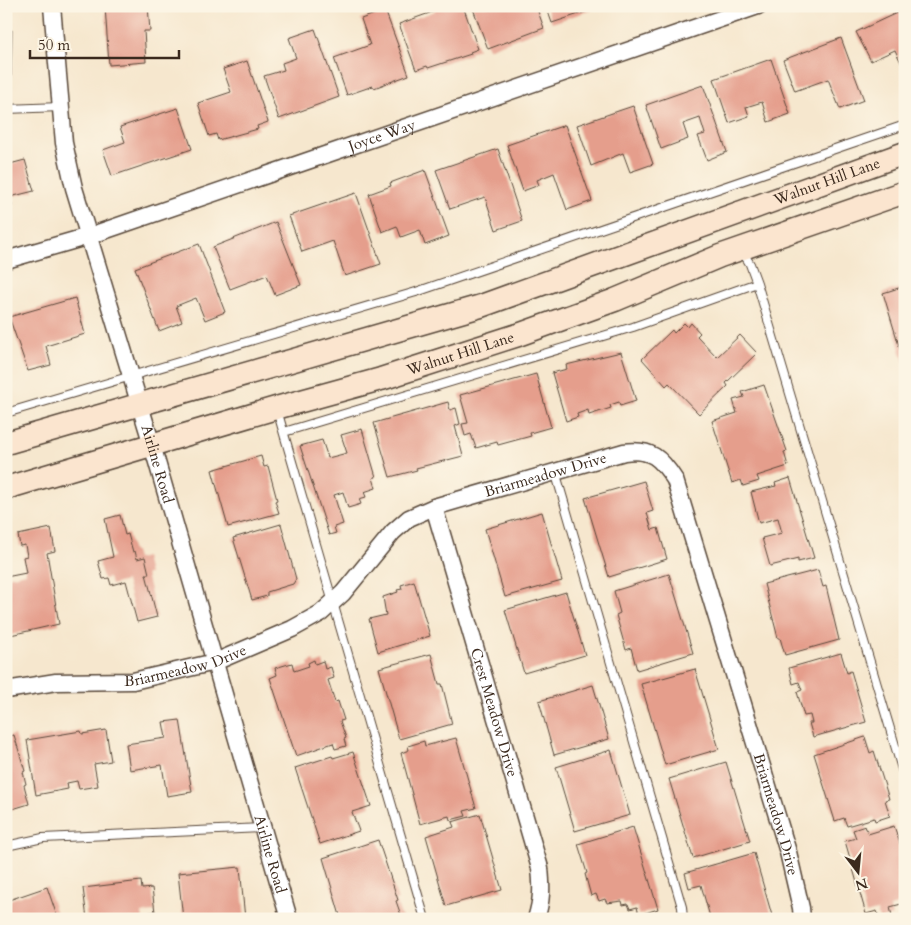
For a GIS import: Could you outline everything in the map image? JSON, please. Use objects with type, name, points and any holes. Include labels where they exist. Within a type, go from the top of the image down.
[{"type":"main road","name":"Walnut Hill Lane","points":[[6,443],[481,306],[905,153]]},
{"type":"main road","name":"Walnut Hill Lane","points":[[6,488],[381,379],[518,335],[615,300],[741,249],[905,192]]},
{"type":"street","name":"Airline Road","points":[[52,6],[64,143],[74,188],[140,404],[289,919]]},
{"type":"street","name":"Joyce Way","points":[[6,260],[89,236],[758,6]]},
{"type":"street","name":"Briarmeadow Drive","points":[[6,690],[56,682],[133,681],[215,662],[292,629],[321,613],[343,593],[392,532],[409,518],[434,507],[624,452],[646,452],[659,458],[675,480],[788,852],[802,919]]},
{"type":"street","name":"Crest Meadow Drive","points":[[434,507],[540,868],[542,902],[536,919]]},
{"type":"lane","points":[[6,109],[61,107]]},
{"type":"lane","points":[[6,413],[416,292],[905,125]]},
{"type":"lane","points":[[741,249],[750,264],[757,283],[905,779]]},
{"type":"lane","points":[[284,432],[633,327],[757,283]]},
{"type":"lane","points":[[276,408],[425,919]]},
{"type":"lane","points":[[556,472],[679,898],[682,919]]},
{"type":"lane","points":[[6,846],[43,838],[263,828]]},
{"type":"building","points":[[105,6],[148,6],[150,31],[144,31],[146,62],[109,65]]},
{"type":"building","points":[[433,6],[463,6],[478,49],[470,52],[471,54],[416,70],[399,24],[435,11]]},
{"type":"building","points":[[472,6],[536,6],[544,28],[488,49]]},
{"type":"building","points":[[546,6],[600,6],[600,7],[552,23]]},
{"type":"building","points":[[905,9],[905,71],[895,50],[871,61],[856,32]]},
{"type":"building","points":[[385,10],[409,75],[374,88],[373,86],[347,95],[334,58],[370,45],[361,19]]},
{"type":"building","points":[[315,29],[339,97],[279,119],[264,76],[284,70],[282,63],[296,58],[289,38]]},
{"type":"building","points":[[6,30],[12,30],[11,91],[6,91]]},
{"type":"building","points":[[841,38],[864,100],[840,109],[828,79],[795,91],[783,60]]},
{"type":"building","points":[[771,59],[790,114],[768,122],[762,102],[746,107],[749,116],[729,123],[714,79]]},
{"type":"building","points":[[247,61],[268,122],[257,126],[258,129],[218,140],[216,134],[209,136],[198,103],[231,92],[223,69]]},
{"type":"building","points":[[703,85],[727,152],[707,160],[698,136],[705,134],[700,118],[683,124],[688,139],[661,149],[646,105]]},
{"type":"building","points":[[633,106],[653,164],[630,172],[623,153],[591,166],[577,125]]},
{"type":"building","points":[[178,108],[192,149],[112,176],[103,150],[125,142],[120,127]]},
{"type":"building","points":[[565,125],[592,201],[567,210],[554,173],[537,180],[539,185],[523,191],[507,145]]},
{"type":"building","points":[[498,149],[522,221],[496,230],[485,197],[450,209],[436,170]]},
{"type":"building","points":[[25,160],[34,191],[10,197],[12,206],[6,208],[6,165]]},
{"type":"building","points":[[425,170],[449,236],[425,245],[420,230],[401,237],[397,226],[382,232],[369,194],[391,186],[390,183]]},
{"type":"building","points":[[356,193],[381,264],[345,276],[333,241],[302,252],[289,216]]},
{"type":"building","points":[[276,222],[301,285],[275,295],[267,275],[230,289],[213,247]]},
{"type":"building","points":[[199,244],[225,312],[205,320],[196,298],[176,306],[182,322],[159,331],[135,268]]},
{"type":"building","points":[[905,286],[905,362],[904,362],[883,293]]},
{"type":"building","points":[[75,298],[85,334],[46,346],[51,365],[28,371],[9,317]]},
{"type":"building","points":[[684,323],[688,327],[691,323],[700,333],[697,336],[717,357],[740,335],[757,353],[726,383],[728,386],[699,414],[669,383],[666,386],[642,359],[672,330],[674,333]]},
{"type":"building","points":[[621,352],[636,401],[620,406],[619,402],[610,405],[611,408],[589,415],[588,410],[577,414],[578,417],[566,421],[552,373],[567,369],[566,365]]},
{"type":"building","points":[[536,374],[551,427],[530,433],[531,436],[498,445],[497,442],[476,448],[471,434],[465,436],[462,424],[468,423],[460,395]]},
{"type":"building","points":[[764,385],[787,451],[784,452],[788,466],[757,476],[759,481],[743,486],[741,480],[732,483],[712,421],[737,413],[733,400],[744,397],[742,392]]},
{"type":"building","points":[[448,402],[450,410],[456,408],[460,424],[455,426],[463,456],[390,477],[374,423]]},
{"type":"building","points":[[362,429],[376,477],[373,478],[376,488],[364,492],[366,497],[359,499],[361,504],[348,508],[343,492],[334,495],[343,524],[334,527],[336,533],[329,535],[300,446],[322,440],[328,458],[347,453],[341,435]]},
{"type":"building","points":[[261,456],[264,467],[268,466],[279,513],[228,527],[212,470]]},
{"type":"building","points":[[790,478],[814,558],[798,562],[798,559],[770,566],[762,538],[782,533],[778,518],[759,523],[751,492],[776,486],[775,483]]},
{"type":"building","points":[[644,481],[653,511],[647,513],[652,530],[658,528],[667,559],[609,577],[585,498]]},
{"type":"building","points":[[542,512],[562,581],[505,597],[485,529]]},
{"type":"building","points":[[120,515],[125,535],[128,534],[137,559],[145,557],[149,574],[146,574],[157,617],[137,622],[126,581],[111,585],[109,578],[103,579],[98,561],[113,557],[105,519]]},
{"type":"building","points":[[281,524],[296,579],[293,584],[267,592],[267,596],[252,600],[233,538]]},
{"type":"building","points":[[51,528],[55,551],[47,553],[59,624],[6,636],[6,577],[26,573],[23,557],[27,556],[25,545],[20,546],[18,535]]},
{"type":"building","points":[[818,570],[823,587],[826,586],[839,640],[785,655],[780,638],[778,638],[764,584]]},
{"type":"building","points":[[669,574],[693,653],[637,670],[631,648],[626,650],[616,615],[620,613],[614,591]]},
{"type":"building","points":[[414,581],[430,636],[378,652],[369,619],[386,615],[383,597],[398,592],[397,590],[402,589],[401,585]]},
{"type":"building","points":[[566,592],[585,655],[524,673],[505,610]]},
{"type":"building","points":[[841,653],[847,673],[851,671],[866,722],[813,737],[809,723],[812,723],[810,715],[804,716],[797,692],[802,690],[799,682],[793,684],[789,668]]},
{"type":"building","points":[[431,654],[439,684],[442,684],[452,724],[399,739],[379,668]]},
{"type":"building","points":[[314,660],[315,664],[323,661],[325,669],[331,667],[334,678],[328,680],[335,702],[338,701],[344,720],[340,721],[346,738],[344,739],[346,746],[335,749],[333,743],[296,756],[270,678],[277,675],[275,668],[292,663],[294,671],[309,666],[308,663]]},
{"type":"building","points":[[695,669],[719,749],[665,765],[641,684]]},
{"type":"building","points":[[593,685],[609,739],[554,755],[539,701]]},
{"type":"building","points":[[180,720],[192,792],[167,796],[162,765],[130,770],[126,744],[166,738],[163,722]]},
{"type":"building","points":[[106,730],[111,761],[94,764],[98,786],[79,789],[77,781],[67,783],[68,789],[36,795],[27,740],[81,731],[82,734]]},
{"type":"building","points":[[14,735],[25,771],[23,772],[26,784],[24,785],[29,804],[6,811],[6,737]]},
{"type":"building","points":[[865,737],[870,753],[874,751],[889,799],[885,800],[890,816],[875,821],[874,818],[847,826],[844,818],[835,821],[814,754]]},
{"type":"building","points":[[456,738],[476,808],[464,811],[466,816],[450,820],[449,816],[420,824],[401,753],[409,750],[408,746],[424,741],[425,746]]},
{"type":"building","points":[[611,750],[630,815],[575,831],[556,767]]},
{"type":"building","points":[[353,752],[371,806],[352,812],[359,831],[320,844],[295,768],[332,756],[333,758]]},
{"type":"building","points":[[726,762],[750,841],[693,858],[669,779]]},
{"type":"building","points":[[480,814],[502,890],[446,906],[426,836],[454,827],[452,822]]},
{"type":"building","points":[[865,826],[868,834],[894,826],[905,858],[905,903],[890,907],[892,916],[883,919],[879,919],[877,911],[866,914],[845,841],[856,838],[853,830]]},
{"type":"building","points":[[633,827],[658,909],[639,915],[637,907],[630,909],[628,904],[623,905],[622,901],[607,903],[605,899],[599,901],[596,894],[591,896],[585,874],[587,873],[578,844]]},
{"type":"building","points":[[378,840],[402,918],[341,919],[323,858]]},
{"type":"building","points":[[754,853],[773,919],[706,919],[710,917],[701,885],[689,888],[685,873]]},
{"type":"building","points":[[240,867],[245,919],[183,919],[178,873]]},
{"type":"building","points":[[141,881],[142,889],[152,888],[155,912],[142,913],[143,919],[87,919],[83,888]]},
{"type":"building","points":[[47,887],[58,919],[6,919],[6,901]]}]
